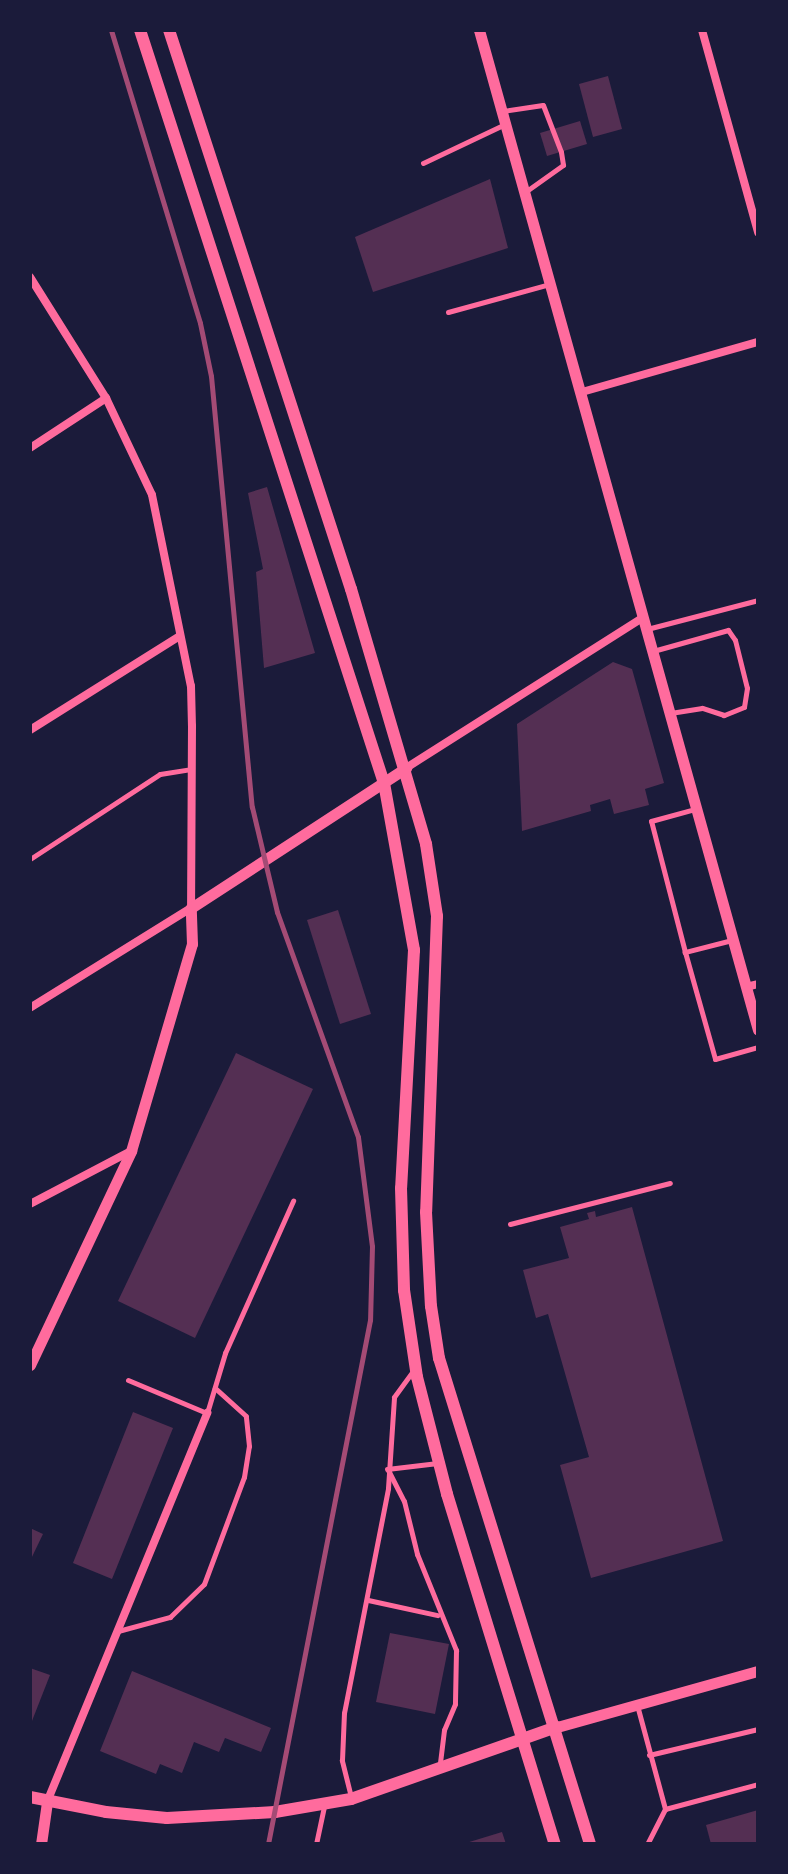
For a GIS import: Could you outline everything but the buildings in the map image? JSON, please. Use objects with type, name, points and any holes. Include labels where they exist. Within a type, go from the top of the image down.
[{"type":"main road","points":[[140,30],[384,783],[414,950],[401,1188],[404,1290],[416,1368],[439,1463],[526,1735],[555,1844]]},
{"type":"main road","points":[[169,30],[406,768],[426,844],[437,916],[426,1212],[433,1319],[452,1408],[557,1727],[590,1844]]},
{"type":"main road","points":[[30,1797],[106,1812],[206,1818],[324,1804],[351,1799],[440,1765],[557,1727]]},
{"type":"street","points":[[479,30],[733,939],[752,986],[758,1030]]},
{"type":"street","points":[[702,30],[758,232]]},
{"type":"street","points":[[30,277],[106,398],[152,495],[191,686],[192,944],[131,1151],[30,1365]]},
{"type":"street","points":[[582,392],[758,342]]},
{"type":"street","points":[[30,448],[106,398]]},
{"type":"street","points":[[30,1008],[406,768],[644,624]]},
{"type":"street","points":[[30,730],[180,636]]},
{"type":"street","points":[[30,1204],[131,1151]]},
{"type":"street","points":[[41,1844],[47,1802],[207,1413]]},
{"type":"street","points":[[557,1727],[758,1671]]},
{"type":"lane","points":[[423,163],[504,117],[543,105],[563,165],[525,192]]},
{"type":"lane","points":[[448,312],[551,284]]},
{"type":"lane","points":[[644,624],[758,600]]},
{"type":"lane","points":[[652,652],[728,630],[735,640],[747,688],[744,707],[724,715],[702,708],[669,713]]},
{"type":"lane","points":[[30,859],[160,774],[191,769]]},
{"type":"lane","points":[[696,809],[651,821],[685,952],[715,1059],[758,1047]]},
{"type":"lane","points":[[685,952],[733,939]]},
{"type":"lane","points":[[510,1224],[670,1183]]},
{"type":"lane","points":[[128,1380],[207,1413],[225,1353],[293,1201]]},
{"type":"lane","points":[[351,1799],[342,1760],[344,1713],[368,1600],[394,1397],[416,1368]]},
{"type":"lane","points":[[117,1631],[170,1617],[204,1584],[244,1477],[249,1446],[246,1416],[215,1388]]},
{"type":"lane","points":[[387,1469],[439,1463]]},
{"type":"lane","points":[[387,1469],[404,1501],[438,1615],[456,1650],[458,1681],[440,1765]]},
{"type":"lane","points":[[368,1600],[438,1615]]},
{"type":"lane","points":[[637,1705],[665,1809],[647,1844]]},
{"type":"lane","points":[[649,1755],[758,1729]]},
{"type":"lane","points":[[665,1809],[758,1784]]},
{"type":"lane","points":[[316,1844],[324,1804]]},
{"type":"railway","points":[[111,30],[200,323],[211,376],[252,807],[277,912],[358,1137],[372,1246],[370,1320],[268,1844]]}]
